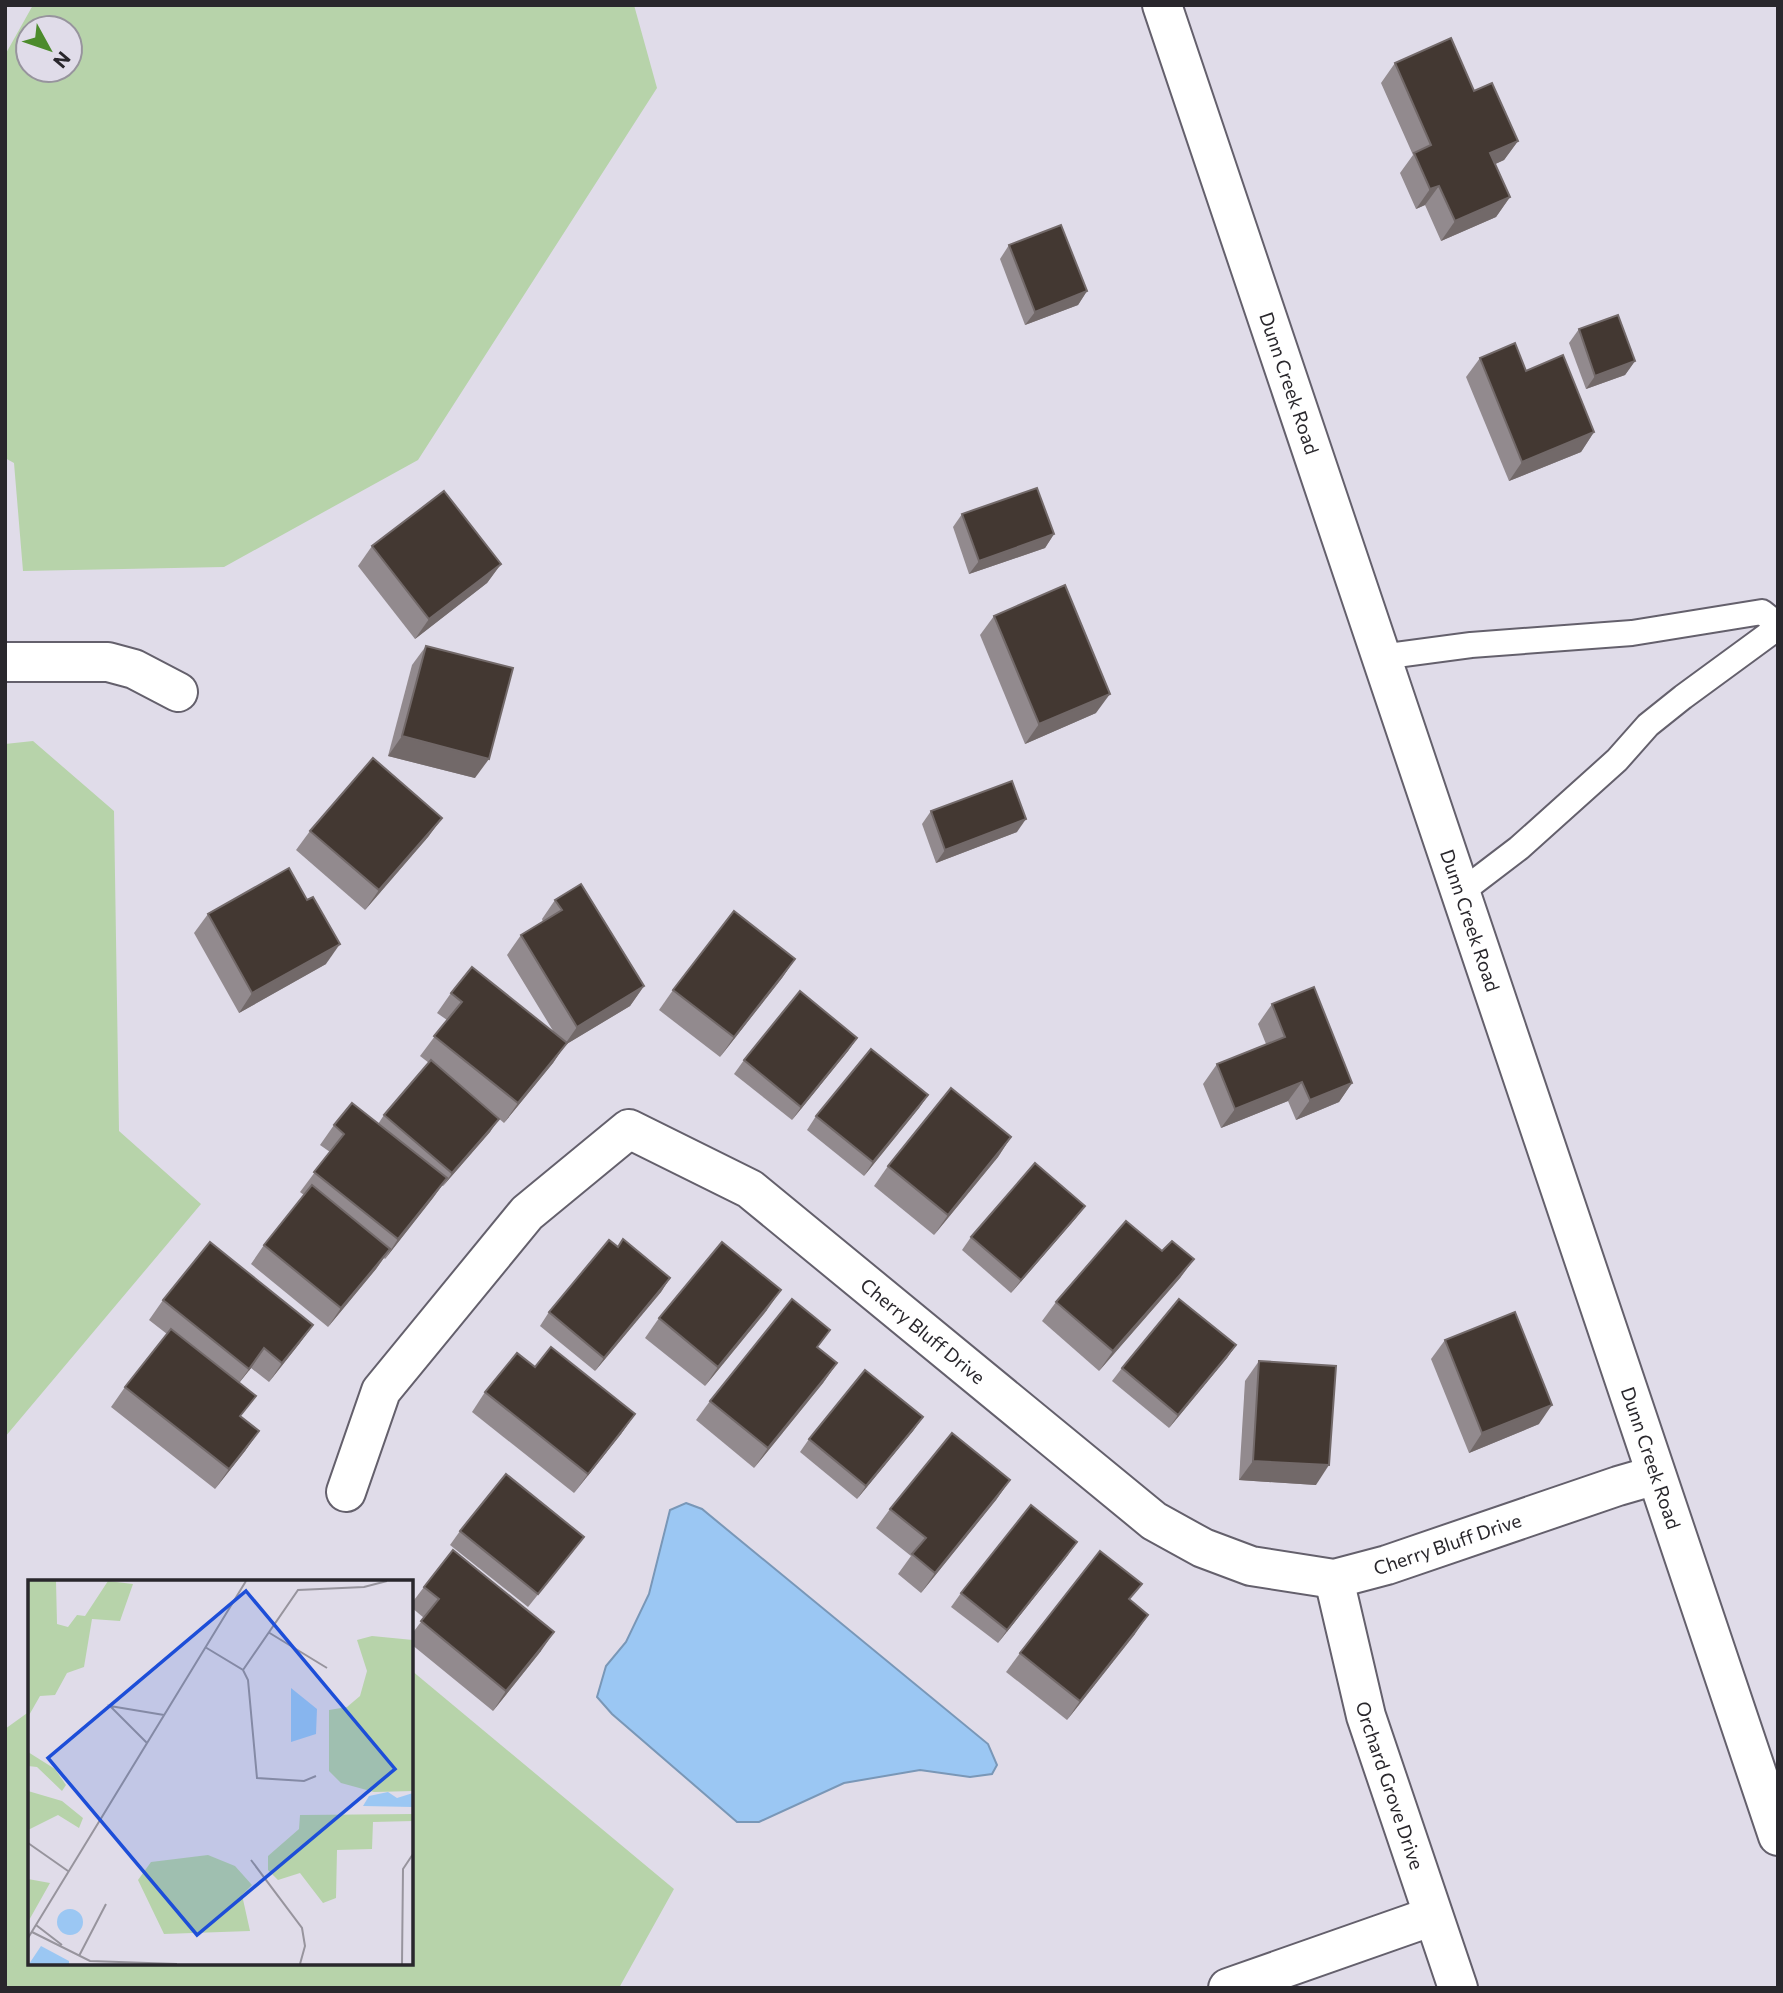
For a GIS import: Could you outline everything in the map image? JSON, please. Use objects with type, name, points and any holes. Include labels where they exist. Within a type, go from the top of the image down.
[{"type":"street","name":"Dunn Creek Road","points":[[1162,5],[1778,1836]]},
{"type":"street","points":[[5,662],[108,662],[134,669],[178,692]]},
{"type":"street","name":"Cherry Bluff Drive","points":[[346,1492],[381,1391],[527,1213],[629,1129],[750,1189],[1154,1521],[1203,1548],[1251,1566],[1334,1579],[1387,1565],[1656,1475]]},
{"type":"street","name":"Orchard Grove Drive","points":[[1334,1579],[1366,1716],[1458,1988]]},
{"type":"street","points":[[1228,1988],[1433,1916]]},
{"type":"lane","points":[[1381,657],[1471,645],[1632,633],[1762,611],[1777,624],[1769,634],[1657,718],[1617,760],[1519,848],[1460,893]]},
{"type":"green space","points":[[33,5],[634,5],[657,88],[418,460],[224,567],[23,571],[14,463],[5,458],[5,55],[14,39],[14,84],[84,84],[84,14],[28,14]]},
{"type":"green space","points":[[33,741],[114,811],[119,1131],[201,1204],[5,1437],[5,744]]},
{"type":"green space","points":[[413,1672],[674,1889],[619,1988],[5,1988],[5,1729],[28,1712],[28,1965],[413,1965]]},
{"type":"water","points":[[686,1503],[702,1509],[988,1744],[997,1765],[992,1774],[970,1777],[920,1770],[844,1783],[759,1822],[737,1822],[612,1714],[597,1697],[606,1666],[626,1642],[649,1594],[670,1510]]},
{"type":"building","points":[[1451,38],[1474,91],[1492,83],[1518,141],[1490,153],[1510,197],[1455,221],[1439,186],[1430,189],[1414,153],[1431,145],[1395,63]]},
{"type":"building","points":[[1061,225],[1087,291],[1035,312],[1009,245]]},
{"type":"building","points":[[1618,315],[1635,361],[1595,376],[1579,329]]},
{"type":"building","points":[[1515,343],[1526,371],[1563,355],[1594,432],[1522,462],[1480,358]]},
{"type":"building","points":[[1037,488],[1054,534],[979,561],[962,514]]},
{"type":"building","points":[[444,491],[501,564],[429,619],[372,546]]},
{"type":"building","points":[[1065,585],[1110,694],[1039,724],[994,616]]},
{"type":"building","points":[[426,646],[513,668],[489,759],[402,736]]},
{"type":"building","points":[[373,758],[442,818],[379,890],[310,831]]},
{"type":"building","points":[[1012,781],[1026,819],[945,850],[931,811]]},
{"type":"building","points":[[289,868],[307,900],[313,897],[340,944],[252,993],[208,914]]},
{"type":"building","points":[[581,884],[644,986],[577,1027],[521,935],[562,910],[555,900]]},
{"type":"building","points":[[734,911],[795,959],[734,1037],[673,990]]},
{"type":"building","points":[[472,967],[567,1043],[518,1103],[434,1036],[462,1002],[451,993]]},
{"type":"building","points":[[1314,987],[1352,1083],[1310,1100],[1302,1082],[1235,1109],[1217,1064],[1285,1037],[1272,1004]]},
{"type":"building","points":[[800,991],[857,1038],[801,1107],[744,1060]]},
{"type":"building","points":[[871,1049],[928,1095],[873,1162],[816,1116]]},
{"type":"building","points":[[431,1060],[499,1119],[452,1173],[384,1115]]},
{"type":"building","points":[[951,1088],[1011,1137],[948,1215],[888,1166]]},
{"type":"building","points":[[352,1103],[447,1178],[398,1239],[314,1172],[344,1134],[334,1125]]},
{"type":"building","points":[[1035,1163],[1085,1206],[1021,1280],[971,1237]]},
{"type":"building","points":[[312,1185],[390,1249],[341,1308],[264,1245]]},
{"type":"building","points":[[1126,1221],[1162,1251],[1172,1241],[1194,1259],[1113,1351],[1056,1302]]},
{"type":"building","points":[[623,1239],[670,1278],[604,1358],[549,1312],[609,1240],[618,1247]]},
{"type":"building","points":[[210,1242],[313,1325],[282,1363],[264,1348],[249,1369],[163,1300]]},
{"type":"building","points":[[722,1242],[781,1290],[718,1367],[659,1318]]},
{"type":"building","points":[[792,1299],[830,1330],[817,1347],[837,1363],[768,1448],[710,1401]]},
{"type":"building","points":[[1179,1299],[1236,1345],[1178,1415],[1122,1368]]},
{"type":"building","points":[[1515,1312],[1552,1405],[1482,1433],[1445,1340]]},
{"type":"building","points":[[171,1329],[256,1396],[240,1416],[259,1431],[229,1469],[125,1387]]},
{"type":"building","points":[[551,1347],[635,1414],[588,1474],[485,1392],[517,1353],[535,1367]]},
{"type":"building","points":[[1259,1361],[1336,1366],[1329,1465],[1253,1461]]},
{"type":"building","points":[[865,1370],[923,1417],[866,1486],[809,1439]]},
{"type":"building","points":[[952,1433],[1010,1480],[935,1573],[912,1554],[926,1538],[890,1509]]},
{"type":"building","points":[[506,1474],[584,1537],[538,1594],[460,1531]]},
{"type":"building","points":[[1031,1505],[1077,1542],[1007,1630],[961,1593]]},
{"type":"building","points":[[453,1550],[554,1632],[506,1691],[421,1621],[439,1599],[424,1587]]},
{"type":"building","points":[[1100,1551],[1142,1584],[1129,1599],[1148,1615],[1080,1701],[1020,1653]]}]
